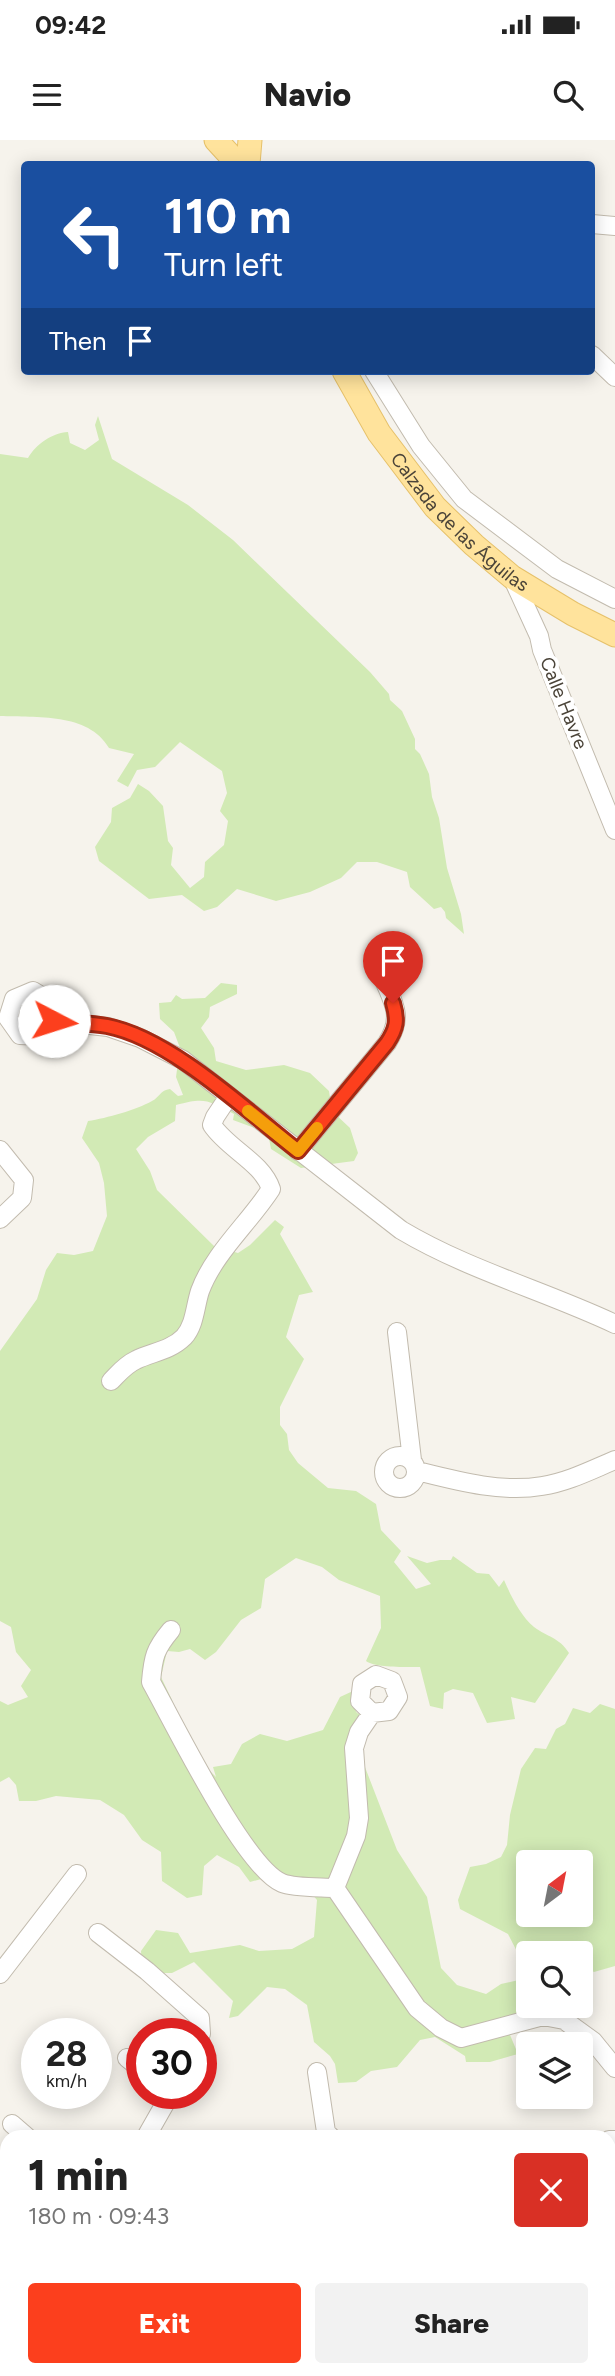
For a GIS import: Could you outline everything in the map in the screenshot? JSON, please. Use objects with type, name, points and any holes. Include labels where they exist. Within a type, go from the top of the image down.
[{"type":"main road","points":[[216,140],[235,161]]},
{"type":"main road","points":[[248,161],[250,140]]},
{"type":"main road","name":"Calzada de las Águilas","points":[[346,375],[379,433],[435,507],[474,545],[512,577],[573,614],[615,635]]},
{"type":"street","points":[[595,224],[615,226]]},
{"type":"street","points":[[595,358],[615,377]]},
{"type":"street","name":"Calzada de las Águilas","points":[[377,375],[421,446],[464,499],[557,569],[615,598]]},
{"type":"street","name":"Calle Havre","points":[[512,577],[539,636],[542,650],[615,830]]},
{"type":"street","points":[[298,1151],[396,1029],[397,1018],[381,973]]},
{"type":"street","points":[[54,1021],[108,1027],[140,1038],[183,1060],[401,1230],[437,1251],[615,1324]]},
{"type":"street","points":[[111,1381],[122,1369],[136,1360],[167,1349],[185,1336],[211,1268],[271,1189],[266,1176],[234,1149],[212,1125],[229,1096]]},
{"type":"street","points":[[0,1150],[24,1180],[22,1198],[0,1219]]},
{"type":"street","points":[[397,1332],[414,1466],[468,1483],[517,1489],[567,1480],[615,1461]]},
{"type":"street","points":[[171,1630],[158,1646],[152,1661],[152,1682],[219,1806],[266,1873],[283,1884],[335,1888]]},
{"type":"street","points":[[335,1888],[356,1836],[359,1818],[354,1748],[359,1732],[372,1713]]},
{"type":"street","points":[[2,1966],[77,1874]]},
{"type":"street","points":[[335,1888],[417,2008],[441,2028],[461,2038],[543,2016],[564,2020],[593,2041],[615,2068]]},
{"type":"street","points":[[98,1933],[146,1970],[200,2018]]},
{"type":"street","points":[[317,2072],[326,2130]]},
{"type":"street","points":[[150,2130],[162,2109]]},
{"type":"street","points":[[12,2124],[19,2130]]},
{"type":"green space","points":[[98,416],[112,459],[188,505],[233,540],[370,672],[389,694],[390,700],[402,711],[415,739],[415,749],[429,774],[447,868],[464,934],[446,918],[441,907],[434,909],[410,887],[407,872],[377,862],[357,862],[341,878],[310,892],[276,901],[237,889],[217,907],[204,911],[182,895],[149,899],[99,861],[95,847],[111,822],[112,808],[130,798],[138,784],[163,806],[168,841],[173,848],[171,865],[190,888],[204,877],[205,862],[224,845],[228,821],[220,811],[227,793],[222,771],[180,742],[155,767],[137,770],[128,787],[117,781],[134,754],[109,748],[100,736],[88,728],[60,719],[0,716],[0,454],[28,458],[45,440],[68,432],[70,443],[85,450],[99,440],[95,425]]},
{"type":"green space","points":[[221,983],[237,985],[237,994],[210,1007],[209,1017],[201,1028],[214,1048],[216,1061],[246,1070],[284,1065],[310,1073],[329,1091],[332,1111],[350,1128],[358,1153],[354,1161],[301,1168],[271,1149],[268,1133],[233,1120],[234,1114],[212,1103],[200,1101],[176,1105],[175,1121],[148,1137],[136,1149],[150,1171],[157,1190],[214,1246],[238,1253],[275,1220],[284,1227],[280,1234],[313,1292],[299,1295],[286,1337],[304,1359],[280,1407],[280,1425],[287,1434],[289,1450],[298,1463],[328,1488],[356,1491],[376,1504],[381,1530],[401,1551],[394,1562],[416,1589],[431,1584],[407,1556],[427,1563],[451,1560],[453,1556],[477,1573],[489,1574],[499,1587],[504,1580],[524,1617],[569,1653],[535,1703],[511,1697],[515,1719],[487,1723],[473,1693],[453,1689],[444,1693],[443,1709],[430,1706],[420,1667],[383,1666],[366,1661],[381,1628],[380,1596],[339,1580],[322,1567],[296,1558],[265,1579],[261,1608],[241,1620],[216,1652],[205,1660],[190,1649],[167,1651],[161,1677],[187,1743],[216,1777],[213,1767],[231,1764],[242,1744],[260,1734],[287,1741],[323,1730],[340,1697],[353,1691],[352,1704],[357,1713],[367,1718],[361,1741],[363,1762],[397,1850],[427,1897],[441,1968],[457,1985],[486,1994],[501,1984],[516,1981],[516,2016],[505,2023],[516,2055],[490,2062],[466,2062],[465,2056],[435,2037],[420,2040],[397,2067],[371,2071],[356,2082],[338,2083],[335,2064],[314,2042],[307,2005],[285,1989],[267,1987],[238,2016],[229,2018],[233,2001],[194,1962],[172,1973],[142,1973],[141,1951],[156,1930],[178,1933],[190,1953],[240,1945],[259,1951],[292,1949],[314,1937],[317,1900],[304,1885],[283,1873],[250,1882],[239,1867],[217,1855],[204,1866],[202,1895],[187,1898],[162,1881],[161,1852],[142,1840],[124,1815],[100,1800],[56,1796],[36,1801],[19,1801],[16,1785],[9,1777],[0,1782],[0,1701],[8,1705],[28,1697],[21,1686],[31,1670],[16,1652],[11,1627],[0,1621],[0,1351],[37,1299],[46,1270],[57,1253],[74,1255],[93,1251],[107,1216],[99,1163],[82,1138],[88,1121],[138,1108],[170,1089],[178,1096],[183,1095],[176,1077],[180,1048],[174,1032],[160,1019],[159,1003],[171,1002],[176,995],[182,999],[205,998]]},
{"type":"green space","points":[[600,1704],[615,1709],[615,1966],[594,1972],[593,1941],[516,1941],[516,1950],[508,1934],[460,1909],[458,1900],[470,1867],[501,1857],[507,1845],[510,1815],[521,1769],[535,1748],[546,1749],[556,1729],[565,1724],[573,1708],[590,1713]]},
{"type":"slow traffic","points":[[248,1111],[298,1151],[317,1128]]},
{"type":"route","points":[[54,1021],[108,1027],[140,1038],[183,1060],[298,1151],[396,1029],[397,1018],[393,1003]]}]
